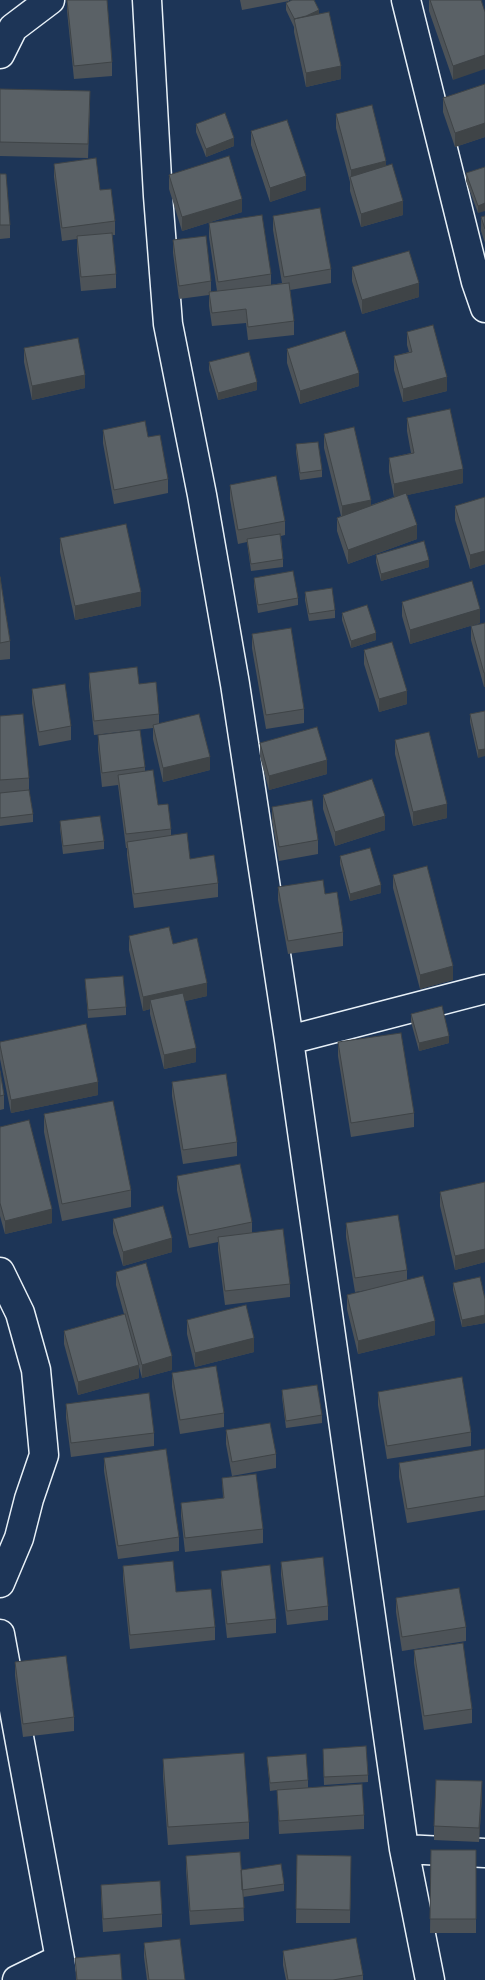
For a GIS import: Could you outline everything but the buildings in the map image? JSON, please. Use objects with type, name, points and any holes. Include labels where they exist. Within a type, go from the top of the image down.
[{"type":"street","points":[[0,54],[14,28],[50,0]]},
{"type":"street","points":[[147,0],[158,196],[168,324],[202,495],[235,684],[289,1040],[404,1849],[430,1980]]},
{"type":"street","points":[[406,0],[476,282],[485,308]]},
{"type":"street","points":[[289,1040],[485,989]]},
{"type":"street","points":[[0,1272],[10,1318],[36,1370],[44,1455],[29,1499],[10,1543],[0,1583]]},
{"type":"street","points":[[0,1634],[61,1969],[17,1980]]},
{"type":"street","points":[[404,1849],[485,1853]]}]
